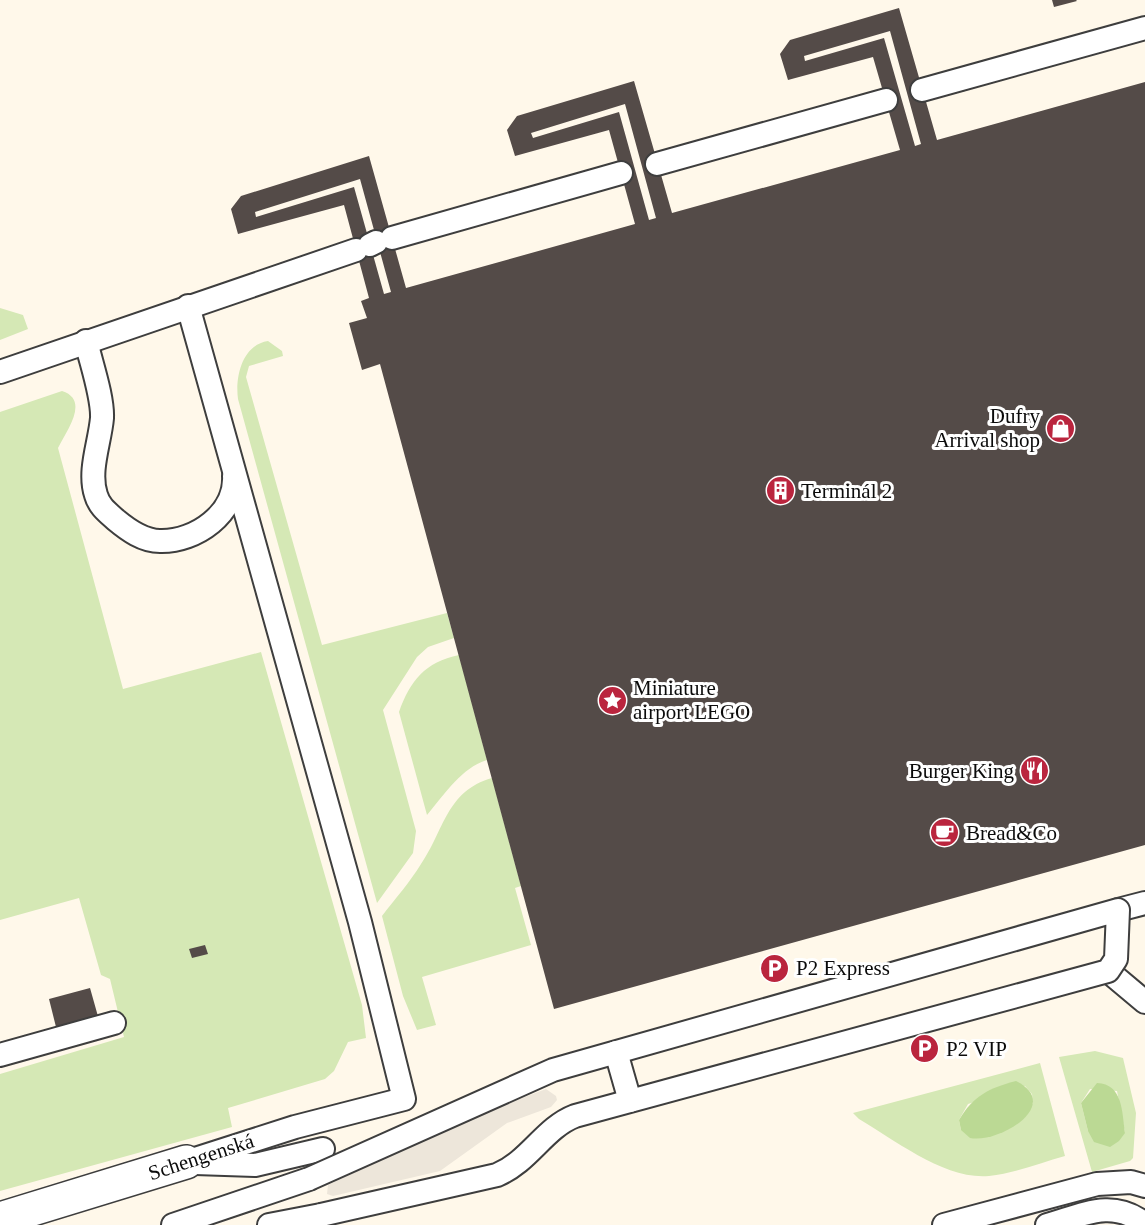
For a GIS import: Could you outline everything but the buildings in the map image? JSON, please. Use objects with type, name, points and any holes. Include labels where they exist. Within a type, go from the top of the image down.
[{"type":"street","name":"Schengenská","points":[[0,1220],[186,1162]]},
{"type":"lane","points":[[0,372],[373,244],[1145,27]]},
{"type":"lane","points":[[86,341],[102,415],[94,472],[95,494],[102,508],[139,536],[160,541],[183,537],[206,527],[221,515],[231,499],[235,484],[234,465],[188,306]]},
{"type":"lane","name":"Schengenská","points":[[186,1162],[295,1127],[404,1099],[360,922],[234,465]]},
{"type":"lane","points":[[173,1225],[309,1179],[553,1070],[1145,903]]},
{"type":"lane","points":[[268,1225],[399,1199],[497,1175],[519,1163],[564,1120],[1108,971],[1116,959],[1118,910]]},
{"type":"lane","points":[[1108,971],[1145,1002]]},
{"type":"lane","points":[[0,1054],[114,1023]]},
{"type":"lane","points":[[616,1052],[630,1101]]},
{"type":"lane","points":[[186,1162],[255,1165],[323,1149]]},
{"type":"lane","points":[[944,1225],[1097,1184],[1131,1182],[1145,1186]]},
{"type":"lane","points":[[1047,1225],[1105,1209],[1125,1212],[1145,1224]]},
{"type":"green space","points":[[0,308],[23,315],[28,329],[0,340]]},
{"type":"green space","points":[[268,341],[282,351],[283,356],[249,366],[246,377],[322,645],[447,613],[454,638],[428,647],[417,657],[383,710],[416,831],[413,853],[377,903],[238,399],[239,372],[246,355],[259,344]]},
{"type":"green space","points":[[62,391],[70,395],[75,408],[71,424],[58,448],[123,689],[261,652],[362,1005],[366,1038],[348,1042],[334,1071],[325,1079],[228,1108],[232,1127],[0,1191],[0,1074],[124,1037],[110,979],[101,975],[79,898],[0,920],[0,412]]},
{"type":"green space","points":[[459,655],[487,760],[461,776],[427,815],[399,712],[408,691],[420,674],[437,662]]},
{"type":"green space","points":[[492,778],[521,886],[515,888],[531,945],[422,977],[436,1025],[417,1030],[403,996],[382,916],[417,871],[455,802],[477,784]]},
{"type":"green space","points":[[1095,1051],[1123,1058],[1136,1113],[1133,1158],[1130,1161],[1092,1172],[1059,1057]],"holes":[[[1090,1089],[1117,1091],[1125,1133],[1088,1131],[1081,1103]]]},
{"type":"green space","points":[[1040,1063],[1065,1156],[1008,1173],[972,1176],[955,1172],[921,1157],[853,1113]],"holes":[[[1025,1086],[1032,1094],[1033,1104],[961,1130],[959,1120],[968,1104]]]},
{"type":"green space","points":[[1016,1081],[1029,1091],[1033,1101],[1030,1111],[1022,1121],[996,1135],[982,1138],[970,1138],[961,1130],[959,1120],[976,1099],[990,1090]]},
{"type":"green space","points":[[1097,1083],[1112,1088],[1122,1108],[1125,1133],[1110,1147],[1094,1142],[1088,1131],[1081,1103]]},
{"type":"shaded area","points":[[546,1089],[556,1096],[557,1100],[551,1107],[507,1123],[440,1171],[333,1196],[327,1194],[328,1185],[463,1120]]},
{"type":"place","name":"Dufry Arrival shop","points":[[1061,428]]},
{"type":"place","name":"Terminál 2","points":[[780,491]]},
{"type":"place","name":"Miniature airport LEGO","points":[[612,700]]},
{"type":"place","name":"Burger King","points":[[1035,771]]},
{"type":"place","name":"Bread&Co","points":[[945,833]]},
{"type":"place","name":"P2 Express","points":[[775,968]]},
{"type":"place","name":"P2 VIP","points":[[925,1049]]}]
